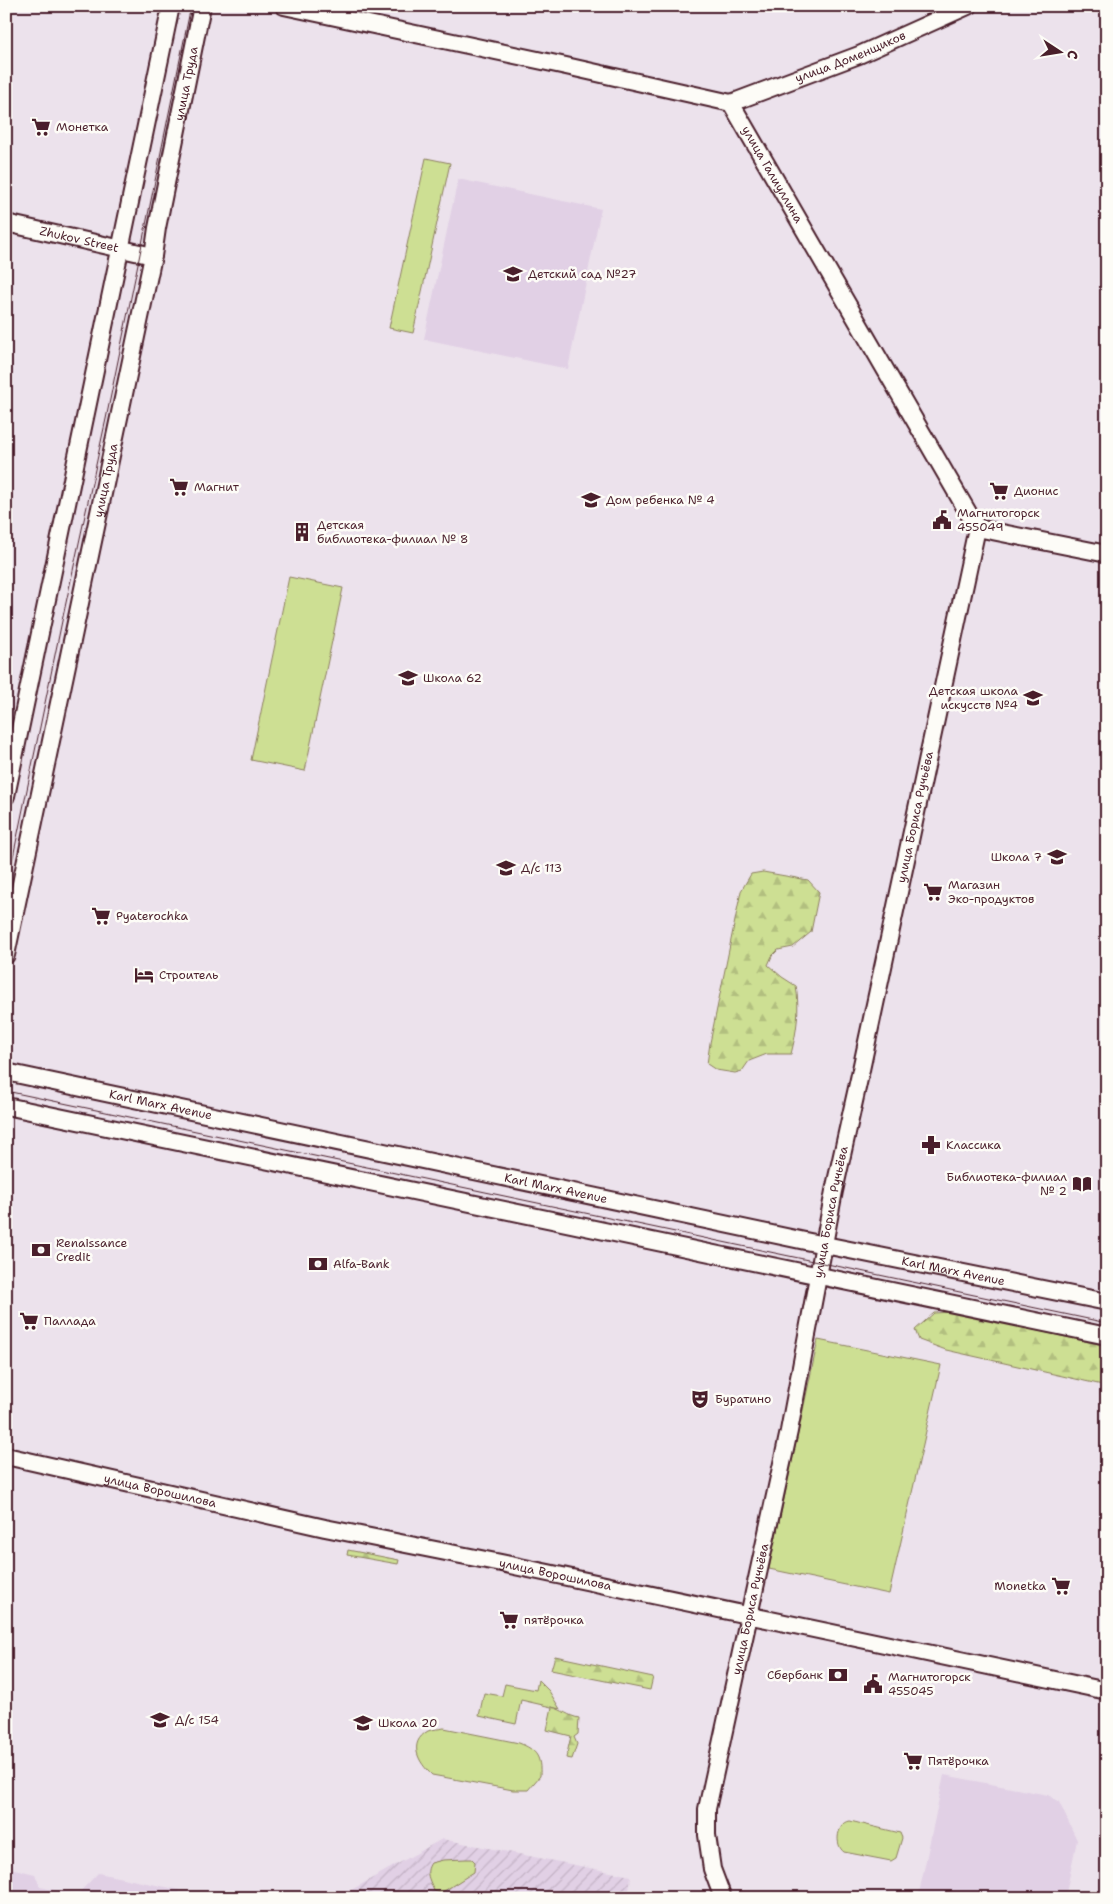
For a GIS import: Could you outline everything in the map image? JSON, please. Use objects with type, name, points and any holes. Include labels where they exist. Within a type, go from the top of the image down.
[{"type":"main road","points":[[6,796],[171,6]]},
{"type":"main road","name":"улица Труда","points":[[6,955],[153,256],[202,6]]},
{"type":"main road","points":[[284,6],[731,103]]},
{"type":"main road","name":"улица Доменщиков","points":[[731,103],[859,55],[968,6]]},
{"type":"main road","name":"улица Галиуллина","points":[[731,103],[977,528]]},
{"type":"main road","name":"Zhukov Street","points":[[6,223],[153,256]]},
{"type":"main road","points":[[977,528],[1107,554]]},
{"type":"main road","name":"улица Бориса Ручьёва","points":[[723,1898],[712,1869],[707,1835],[707,1809],[789,1430],[834,1191],[977,528]]},
{"type":"main road","name":"Karl Marx Avenue","points":[[6,1072],[1107,1302]]},
{"type":"main road","points":[[6,1106],[1107,1336]]},
{"type":"main road","name":"улица Ворошилова","points":[[6,1456],[325,1528],[475,1557],[1107,1691]]},
{"type":"shaded area","name":"Детский сад №27","points":[[458,179],[601,209],[568,369],[424,339]]},
{"type":"shaded area","points":[[944,1775],[1048,1795],[1059,1802],[1077,1840],[1065,1898],[918,1898]]},
{"type":"shaded area","points":[[442,1839],[631,1876],[628,1898],[337,1898]]},
{"type":"shaded area","points":[[6,1867],[35,1874],[40,1887],[77,1895],[98,1873],[180,1890],[178,1898],[6,1898]]},
{"type":"green space","points":[[426,158],[450,163],[413,333],[389,328]]},
{"type":"green space","points":[[289,577],[343,588],[305,771],[251,760]]},
{"type":"green space","points":[[763,872],[808,880],[819,892],[811,932],[793,947],[778,950],[772,956],[768,965],[796,986],[798,1012],[791,1054],[767,1054],[749,1061],[742,1071],[735,1073],[716,1070],[707,1064],[741,891],[751,874]]},
{"type":"green space","points":[[952,1312],[1107,1346],[1107,1386],[946,1350],[919,1340],[915,1330],[934,1313]]},
{"type":"green space","points":[[818,1340],[941,1365],[889,1594],[769,1569]]},
{"type":"green space","points":[[348,1550],[399,1560],[398,1564],[347,1555]]},
{"type":"green space","points":[[555,1656],[653,1677],[650,1690],[551,1670]]},
{"type":"green space","points":[[538,1680],[549,1691],[560,1709],[521,1700],[516,1724],[479,1716],[484,1693],[502,1696],[505,1684],[536,1690]]},
{"type":"green space","points":[[552,1707],[579,1718],[578,1734],[574,1737],[577,1744],[572,1759],[566,1758],[571,1736],[547,1730]]},
{"type":"green space","points":[[444,1728],[519,1743],[530,1748],[539,1759],[540,1776],[528,1790],[513,1790],[432,1775],[419,1759],[417,1753],[418,1741],[428,1731]]},
{"type":"green space","points":[[850,1821],[900,1833],[902,1838],[896,1858],[891,1861],[844,1852],[839,1844],[838,1835],[842,1826]]},
{"type":"green space","points":[[472,1859],[475,1862],[474,1872],[441,1893],[434,1891],[428,1873],[431,1863],[443,1860]]},
{"type":"tram line","points":[[6,891],[191,6]]},
{"type":"tram line","points":[[6,1091],[1107,1323]]},
{"type":"place","name":"Монетка","points":[[41,127]]},
{"type":"place","name":"Детский сад №27","points":[[513,274]]},
{"type":"place","name":"Магнит","points":[[179,487]]},
{"type":"place","name":"Дионис","points":[[999,491]]},
{"type":"place","name":"Дом ребенка № 4","points":[[591,500]]},
{"type":"place","name":"Магнитогорск 455049","points":[[942,520]]},
{"type":"place","name":"Детская библиотека-филиал № 8","points":[[302,532]]},
{"type":"place","name":"Школа 62","points":[[408,678]]},
{"type":"place","name":"Детская школа искусств №4","points":[[1033,698]]},
{"type":"place","name":"Школа 7","points":[[1057,857]]},
{"type":"place","name":"Д/с 113","points":[[506,868]]},
{"type":"place","name":"Магазин Эко-продуктов","points":[[933,892]]},
{"type":"place","name":"Pyaterochka","points":[[101,916]]},
{"type":"place","name":"Строитель","points":[[144,975]]},
{"type":"place","name":"Классика","points":[[931,1145]]},
{"type":"place","name":"Библиотека-филиал № 2","points":[[1082,1184]]},
{"type":"place","name":"Renaissance Credit","points":[[41,1250]]},
{"type":"place","name":"Alfa-Bank","points":[[318,1264]]},
{"type":"place","name":"Паллада","points":[[29,1321]]},
{"type":"place","name":"Буратино","points":[[700,1399]]},
{"type":"place","name":"Monetka","points":[[1061,1586]]},
{"type":"place","name":"пятёрочка","points":[[509,1620]]},
{"type":"place","name":"Сбербанк","points":[[838,1675]]},
{"type":"place","name":"Магнитогорск 455045","points":[[873,1684]]},
{"type":"place","name":"Д/с 154","points":[[160,1720]]},
{"type":"place","name":"Школа 20","points":[[363,1723]]},
{"type":"place","name":"Пятёрочка","points":[[913,1761]]}]
